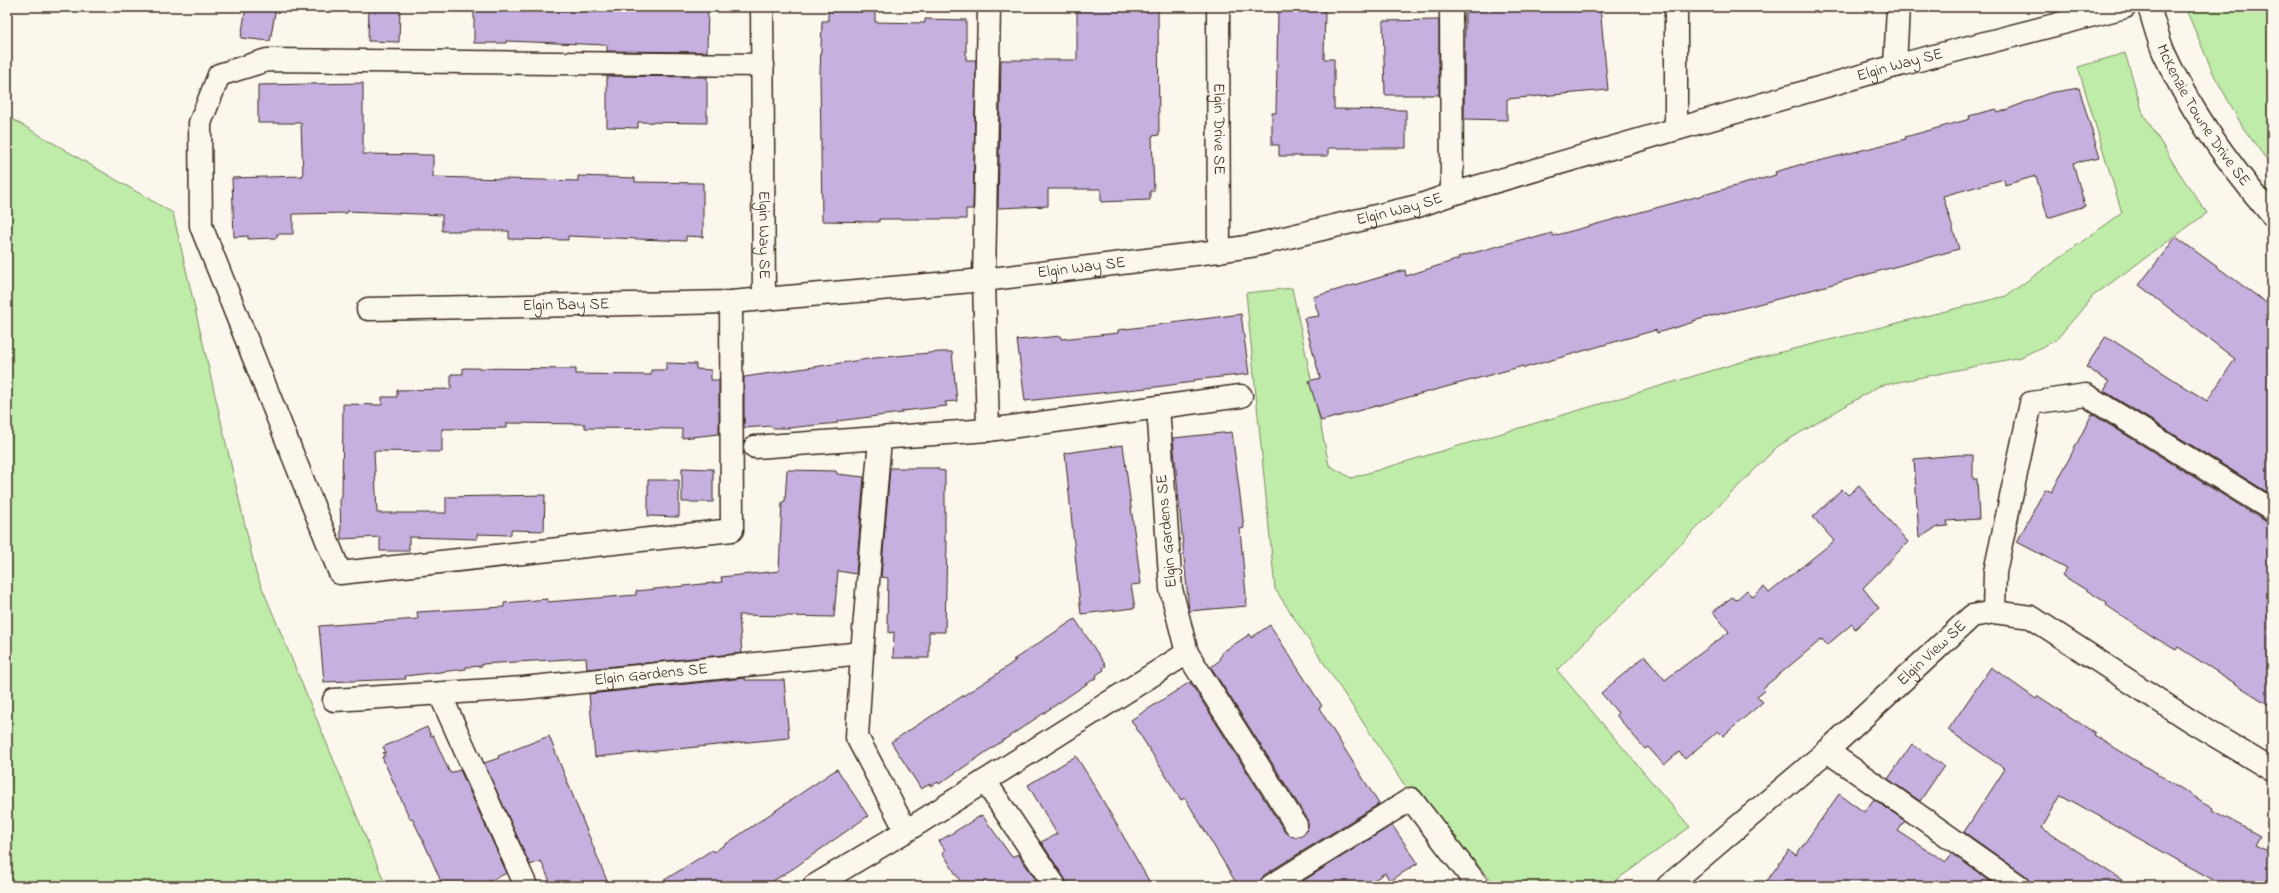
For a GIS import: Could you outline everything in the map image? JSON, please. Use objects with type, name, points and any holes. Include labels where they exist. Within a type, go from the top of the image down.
[{"type":"street","name":"Elgin Way SE","points":[[762,7],[764,299],[984,280],[1251,246],[1418,206],[1452,194],[1895,66],[2124,7]]},
{"type":"street","points":[[988,430],[984,280],[989,7]]},
{"type":"street","name":"Elgin Drive SE","points":[[1218,7],[1219,251]]},
{"type":"street","points":[[1450,7],[1452,194]]},
{"type":"street","points":[[1676,7],[1676,129]]},
{"type":"street","points":[[1895,66],[1898,7]]},
{"type":"street","name":"McKenzie Towne Drive SE","points":[[2149,7],[2164,53],[2199,119],[2231,165],[2272,215]]},
{"type":"street","points":[[731,302],[732,530],[340,573],[200,226],[200,123],[219,75],[266,60],[763,65]]},
{"type":"street","name":"Elgin Bay SE","points":[[368,310],[731,302],[764,299]]},
{"type":"street","points":[[1994,612],[1996,572],[2031,403],[2086,395],[2272,510]]},
{"type":"street","points":[[755,446],[988,430],[1240,396]]},
{"type":"street","name":"Elgin Gardens SE","points":[[1158,407],[1171,589],[1187,653],[1296,825]]},
{"type":"street","points":[[880,438],[862,654],[857,737],[906,831]]},
{"type":"street","name":"Elgin View SE","points":[[1668,886],[1827,751],[1972,616],[1994,612],[2031,617],[2189,720],[2272,770]]},
{"type":"street","points":[[814,886],[906,831],[1187,653]]},
{"type":"street","name":"Elgin Gardens SE","points":[[334,700],[440,694],[862,654]]},
{"type":"street","points":[[440,694],[526,886]]},
{"type":"street","points":[[1827,751],[2019,886]]},
{"type":"street","points":[[985,781],[1055,886]]},
{"type":"street","points":[[1271,886],[1411,799],[1478,886]]},
{"type":"green space","points":[[2185,7],[2272,7],[2272,167],[2244,129],[2214,75]]},
{"type":"green space","points":[[2125,53],[2143,113],[2178,171],[2207,213],[2093,296],[2056,340],[2021,357],[1879,386],[1778,446],[1557,670],[1690,827],[1608,886],[1497,886],[1403,783],[1275,589],[1246,293],[1292,288],[1329,465],[1351,478],[1741,362],[2006,296],[2122,213],[2078,67]]},
{"type":"green space","points":[[7,116],[173,213],[256,573],[386,886],[7,886]]},
{"type":"building","points":[[246,7],[276,7],[270,41],[241,38]]},
{"type":"building","points":[[369,7],[400,7],[399,42],[368,41]]},
{"type":"building","points":[[474,7],[708,7],[707,52],[607,51],[607,45],[506,41],[506,43],[474,43]]},
{"type":"building","points":[[828,7],[875,7],[875,22],[925,23],[925,19],[966,20],[966,60],[976,60],[973,209],[966,209],[966,219],[879,219],[879,222],[822,221],[820,73],[822,21],[828,21]]},
{"type":"building","points":[[1077,7],[1158,7],[1159,135],[1152,136],[1154,191],[1150,191],[1150,200],[1101,202],[1101,189],[1048,189],[1048,206],[998,208],[1001,60],[1077,60]]},
{"type":"building","points":[[1465,7],[1600,7],[1608,90],[1507,99],[1507,120],[1464,119]]},
{"type":"building","points":[[1278,9],[1325,10],[1324,59],[1334,59],[1334,109],[1406,110],[1406,148],[1328,148],[1328,156],[1279,156],[1279,145],[1272,145],[1272,113],[1276,113]]},
{"type":"building","points":[[1439,20],[1439,95],[1385,95],[1383,21]]},
{"type":"building","points":[[607,76],[707,77],[707,123],[638,122],[638,128],[607,127]]},
{"type":"building","points":[[363,83],[363,154],[433,155],[433,177],[578,181],[578,176],[635,178],[635,182],[703,183],[703,237],[686,236],[686,241],[568,236],[568,240],[509,239],[509,231],[442,231],[442,215],[347,211],[347,213],[293,214],[293,234],[277,234],[277,238],[248,239],[248,236],[234,237],[232,178],[303,176],[301,123],[258,123],[258,85]]},
{"type":"building","points":[[2079,88],[2100,158],[2073,163],[2085,206],[2048,218],[2036,176],[2005,185],[2004,179],[1943,196],[1959,249],[1693,321],[1694,322],[1657,333],[1656,330],[1524,368],[1523,366],[1321,421],[1309,381],[1320,378],[1304,318],[1319,316],[1313,297],[1405,270],[1406,276],[1459,259],[1458,257],[1531,237],[1531,239],[1552,233],[1553,236],[1776,175],[1775,172],[1802,164],[1803,165],[1906,139],[1905,137],[1970,119],[1969,116],[1996,109],[1998,113],[2049,93]]},
{"type":"building","points":[[2176,237],[2272,307],[2272,495],[2104,391],[2109,382],[2086,367],[2106,336],[2207,401],[2235,359],[2139,285]]},
{"type":"building","points":[[1241,314],[1249,374],[1193,380],[1193,382],[1156,387],[1025,401],[1017,340],[1061,336],[1061,339],[1118,333],[1118,330]]},
{"type":"building","points":[[952,352],[957,401],[945,402],[947,406],[837,421],[838,423],[788,428],[772,428],[771,426],[744,428],[744,377],[875,358]]},
{"type":"building","points":[[666,363],[696,364],[696,369],[711,370],[711,380],[719,380],[719,434],[682,438],[682,429],[585,428],[585,424],[507,423],[507,428],[442,429],[442,452],[374,451],[377,513],[446,513],[446,497],[545,495],[544,531],[511,530],[511,535],[477,534],[477,539],[409,537],[409,551],[380,551],[380,537],[341,539],[340,498],[342,498],[343,404],[382,405],[382,397],[397,397],[397,390],[451,389],[451,374],[463,374],[463,368],[576,369],[576,374],[651,375],[651,370],[666,370]]},
{"type":"building","points":[[2092,414],[2265,521],[2272,522],[2272,707],[2178,647],[2176,650],[2152,636],[2106,605],[2107,603],[2062,575],[2067,568],[2017,542],[2045,489],[2052,492]]},
{"type":"building","points":[[1232,432],[1244,528],[1240,529],[1247,606],[1189,611],[1173,438]]},
{"type":"building","points":[[1123,445],[1141,584],[1131,585],[1135,608],[1081,614],[1065,453]]},
{"type":"building","points":[[1973,455],[1973,479],[1977,479],[1979,519],[1947,521],[1948,526],[1937,527],[1919,538],[1914,459]]},
{"type":"building","points":[[682,468],[713,469],[713,502],[682,502]]},
{"type":"building","points":[[890,468],[938,468],[938,470],[945,471],[945,542],[947,542],[945,632],[929,632],[929,658],[893,658],[894,632],[889,633],[889,623],[887,623],[888,578],[881,577]]},
{"type":"building","points":[[787,470],[836,471],[837,474],[864,477],[856,574],[838,571],[834,617],[739,615],[742,653],[587,669],[586,658],[482,664],[482,666],[466,667],[466,669],[405,676],[406,679],[324,682],[319,626],[418,619],[417,612],[504,607],[504,603],[547,599],[547,602],[636,595],[636,591],[722,582],[721,577],[779,571],[782,502],[785,501]]},
{"type":"building","points":[[648,480],[679,480],[679,517],[648,516]]},
{"type":"building","points":[[1859,486],[1908,542],[1863,588],[1879,608],[1855,629],[1852,624],[1827,645],[1822,639],[1763,688],[1765,690],[1757,696],[1763,702],[1723,736],[1718,731],[1685,759],[1679,752],[1664,765],[1648,747],[1645,749],[1616,715],[1618,713],[1601,693],[1645,656],[1665,680],[1729,632],[1713,612],[1732,597],[1736,600],[1747,590],[1753,597],[1764,587],[1769,593],[1834,541],[1813,517],[1842,489],[1848,495]]},
{"type":"building","points":[[1075,619],[1106,666],[1103,668],[1104,670],[1096,675],[1097,677],[939,784],[938,782],[931,786],[930,784],[921,789],[891,742],[997,674],[1016,660],[1013,660]]},
{"type":"building","points":[[1270,625],[1322,706],[1319,708],[1379,804],[1264,875],[1259,886],[1238,886],[1185,798],[1181,800],[1131,720],[1190,682],[1285,832],[1296,837],[1303,835],[1308,825],[1307,818],[1211,667],[1220,660],[1219,658],[1222,655],[1221,653],[1250,634],[1251,638]]},
{"type":"building","points":[[1991,667],[2036,699],[2038,696],[2095,733],[2094,735],[2213,808],[2212,810],[2260,836],[2255,845],[2272,853],[2272,886],[2224,886],[2061,795],[2042,828],[2131,886],[2031,886],[2026,876],[1964,832],[2005,769],[1948,730]]},
{"type":"building","points":[[745,678],[745,680],[784,680],[789,738],[595,757],[589,694]]},
{"type":"building","points":[[427,727],[431,736],[433,735],[450,773],[460,770],[507,873],[478,886],[443,886],[425,845],[412,818],[410,819],[382,757],[385,756],[383,753],[386,752],[383,747]]},
{"type":"building","points":[[549,736],[609,886],[552,886],[541,861],[530,865],[484,763]]},
{"type":"building","points":[[1912,744],[1944,766],[1920,801],[1888,779]]},
{"type":"building","points":[[1076,756],[1152,886],[1067,886],[1065,879],[1041,842],[1057,834],[1028,785]]},
{"type":"building","points":[[837,769],[868,816],[794,868],[765,886],[655,886],[712,850],[714,852]]},
{"type":"building","points":[[1839,794],[1864,812],[1874,799],[1905,821],[1898,831],[1946,862],[1951,853],[1997,886],[1763,886],[1789,850],[1796,855]]},
{"type":"building","points":[[982,815],[1012,857],[1018,854],[1040,886],[957,886],[962,884],[942,852],[945,850],[939,841]]},
{"type":"building","points":[[1392,825],[1418,863],[1390,881],[1385,873],[1365,886],[1295,886]]}]
